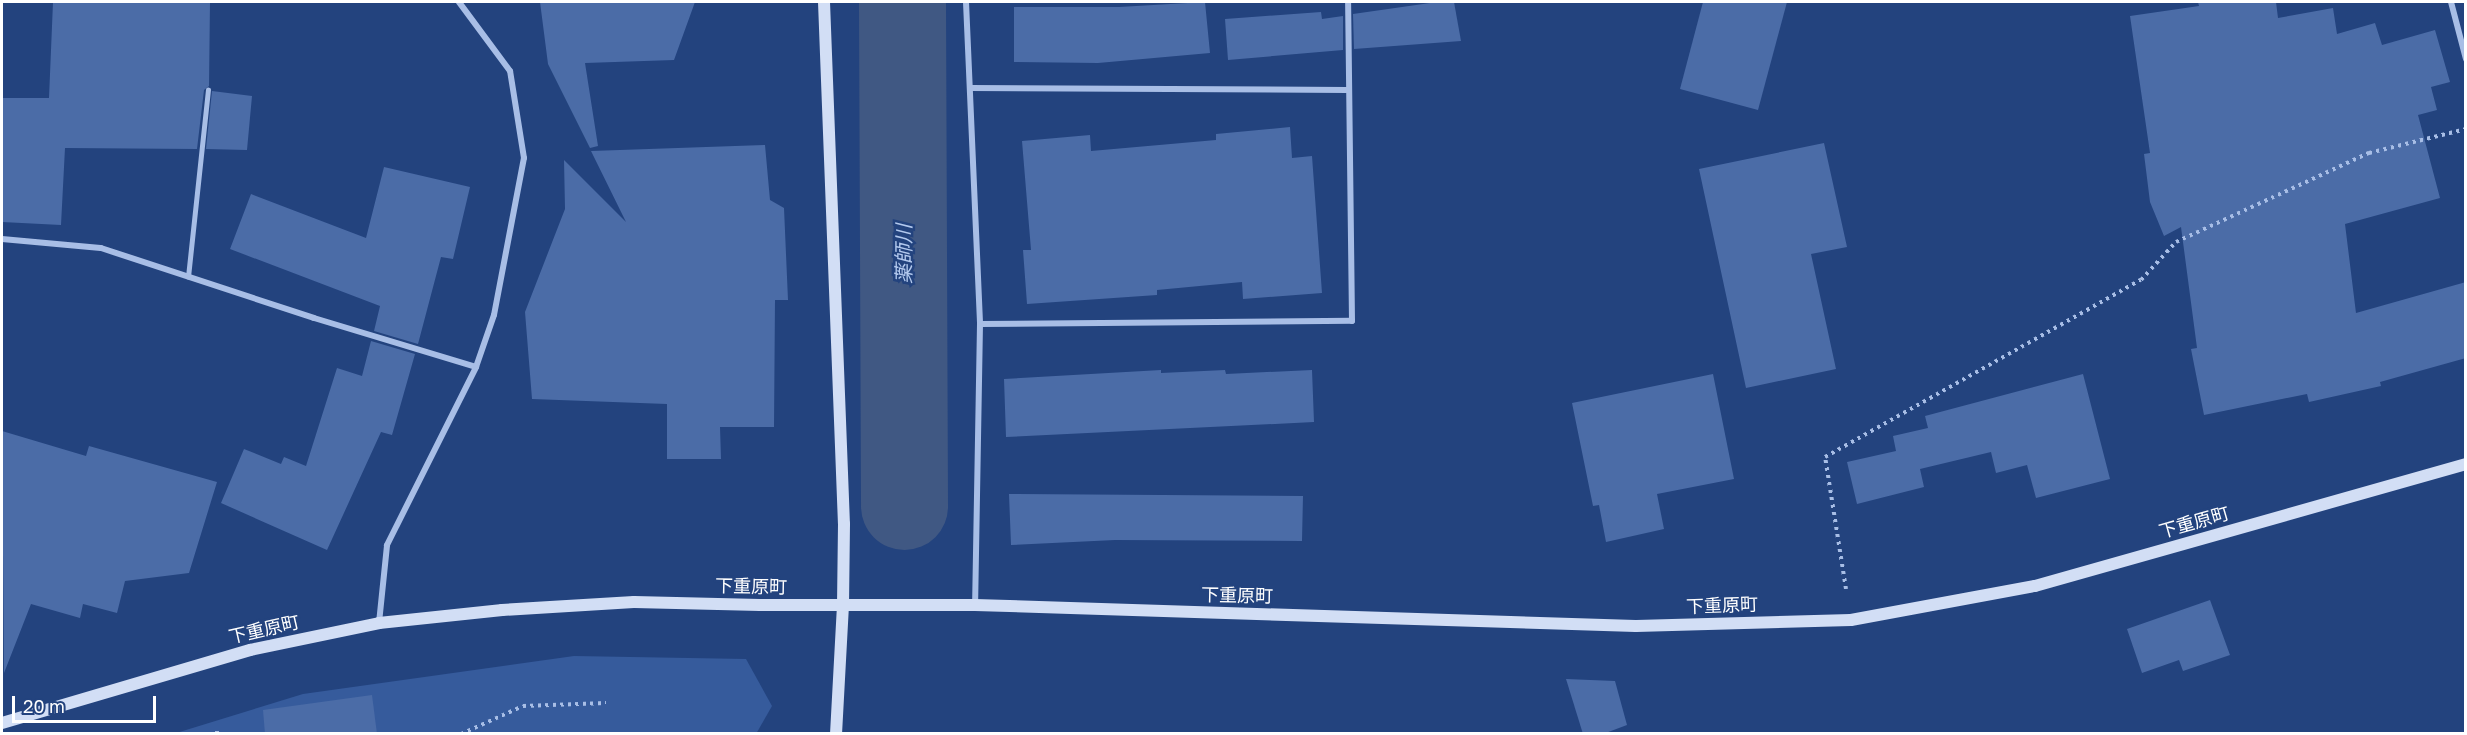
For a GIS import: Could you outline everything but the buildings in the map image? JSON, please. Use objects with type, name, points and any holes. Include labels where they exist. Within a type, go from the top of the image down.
[{"type":"street","points":[[379,623],[387,545],[476,367],[494,315],[524,158],[510,71],[459,2]]},
{"type":"street","points":[[824,2],[844,524],[843,605],[836,734]]},
{"type":"street","points":[[966,2],[980,324],[975,605]]},
{"type":"street","points":[[980,324],[1352,321],[1347,90],[1348,2]]},
{"type":"street","points":[[2451,2],[2466,59]]},
{"type":"street","points":[[970,88],[1347,90]]},
{"type":"street","points":[[2,239],[101,248],[476,367]]},
{"type":"street","name":"下重原町","points":[[2,723],[250,650],[379,623],[502,610],[634,602],[975,605],[1636,626],[1851,620],[2035,586],[2466,464]]},
{"type":"lane","points":[[188,277],[208,90]]},
{"type":"path","points":[[1851,620],[1825,457],[2141,280],[2176,242],[2369,153],[2466,129]]},
{"type":"path","points":[[460,733],[523,706],[606,703]]},
{"type":"shaded area","points":[[574,656],[746,659],[772,706],[756,734],[173,734],[303,694]]},
{"type":"waterway","name":"薬師川","points":[[902,2],[904,506]]}]
